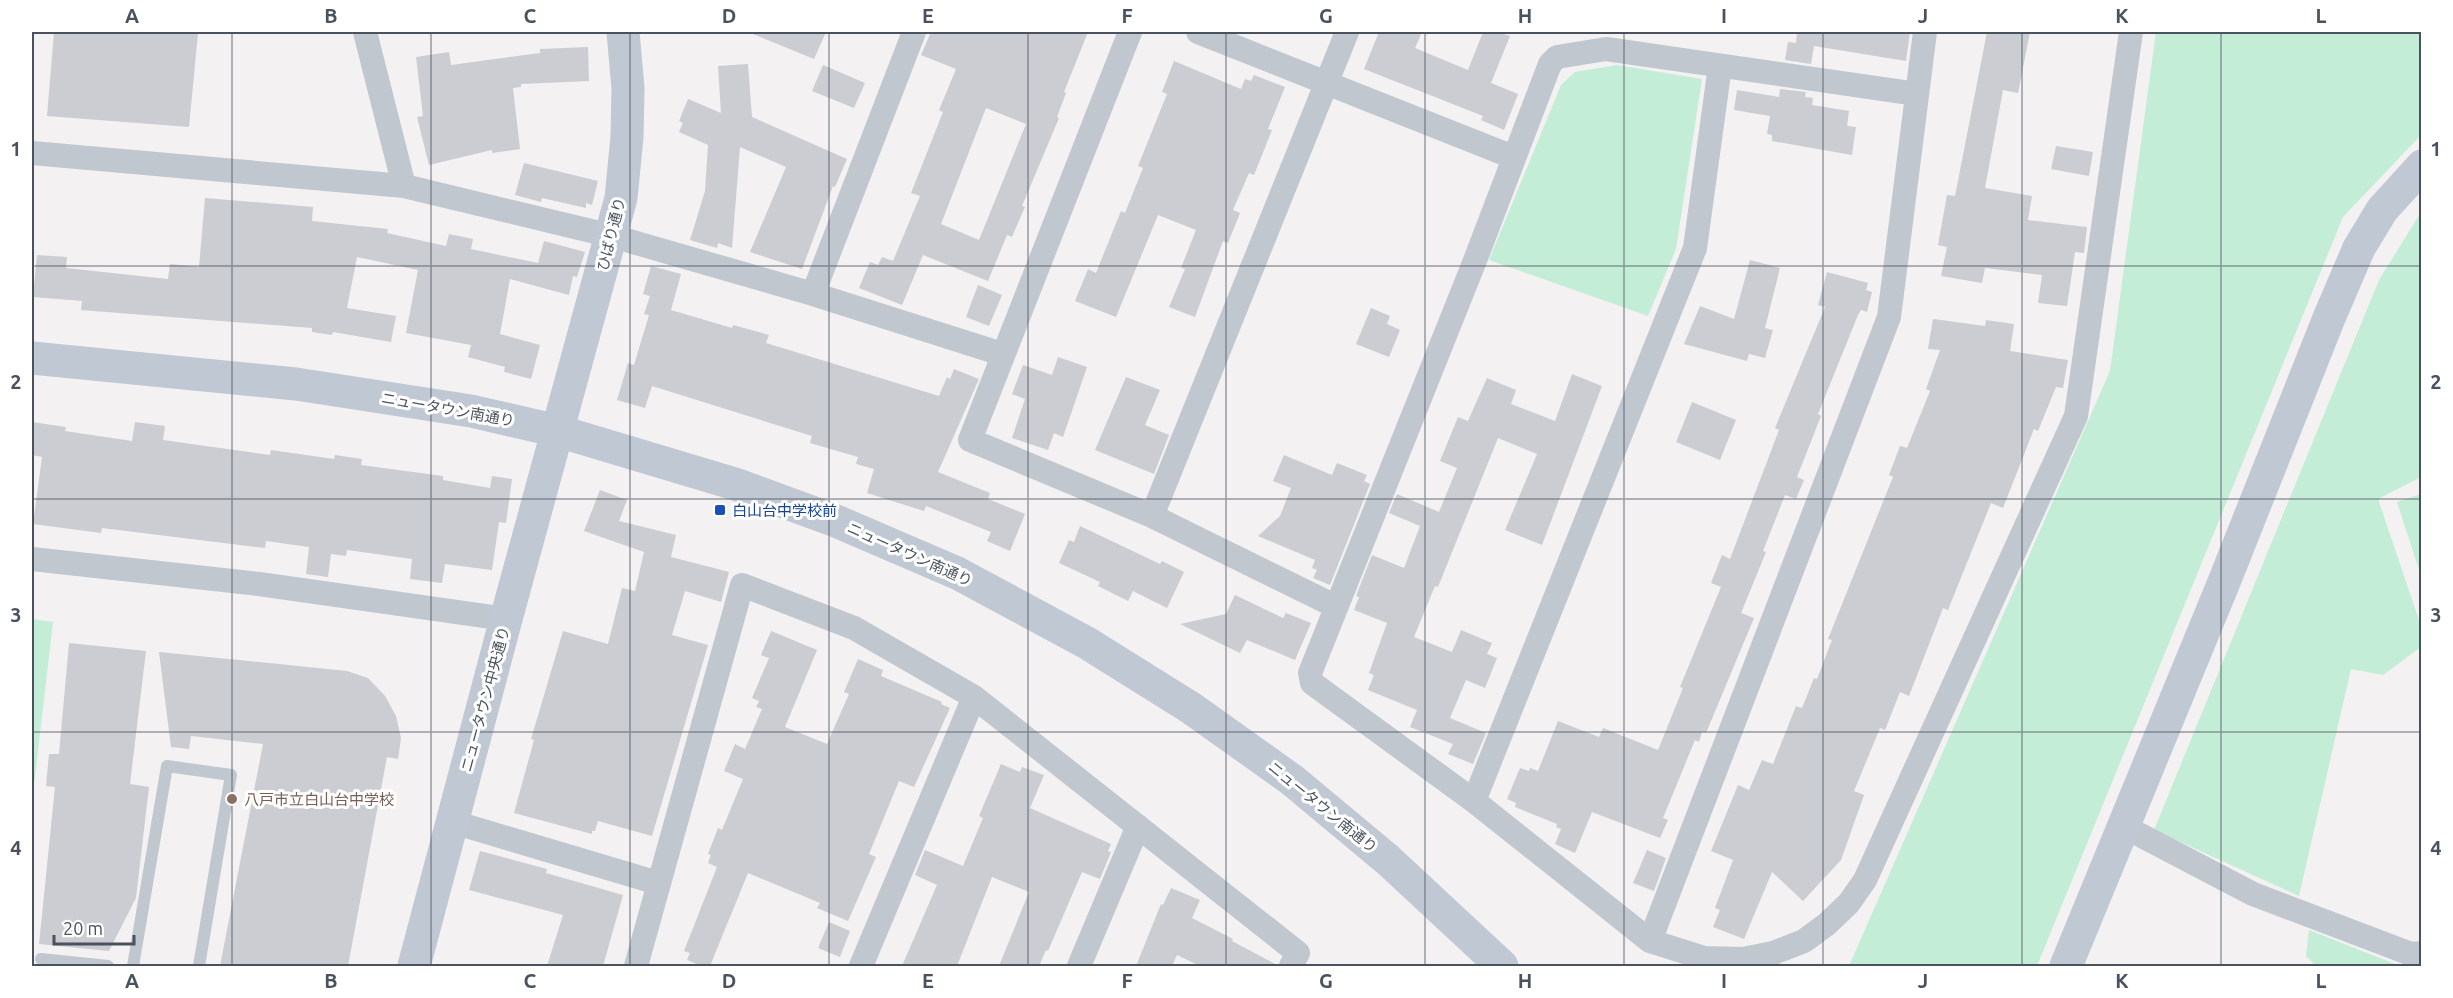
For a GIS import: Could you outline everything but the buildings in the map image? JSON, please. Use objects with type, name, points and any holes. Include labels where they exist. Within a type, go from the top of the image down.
[{"type":"street","points":[[365,32],[404,186]]},
{"type":"street","name":"ひばり通り","points":[[558,431],[621,198],[627,137],[628,88],[623,32]]},
{"type":"street","points":[[813,294],[914,32]]},
{"type":"street","points":[[1130,32],[970,440],[1152,516],[1335,606]]},
{"type":"street","points":[[1198,32],[1513,157]]},
{"type":"street","points":[[1152,516],[1347,32]]},
{"type":"street","points":[[1650,941],[1889,317],[1925,32]]},
{"type":"street","points":[[1917,94],[1606,49],[1557,57],[1550,64],[1474,263],[1310,673],[1312,683],[1474,801],[1650,941],[1704,958],[1743,959],[1773,953],[1804,941],[1827,924],[1849,903],[1865,880],[2076,416],[2130,32]]},
{"type":"street","points":[[1474,801],[1695,248],[1720,66]]},
{"type":"street","points":[[32,153],[404,186],[612,236],[813,294],[1002,354]]},
{"type":"street","points":[[2066,966],[2359,248],[2382,210],[2421,166]]},
{"type":"street","name":"ニュータウン南通り","points":[[32,358],[296,384],[471,411],[558,431],[735,484],[836,521],[957,573],[1087,642],[1191,708],[1292,780],[1388,860],[1502,966]]},
{"type":"street","name":"ニュータウン中央通り","points":[[414,966],[558,431]]},
{"type":"street","points":[[32,559],[259,584],[506,619]]},
{"type":"street","points":[[636,966],[742,585],[854,628],[974,697],[1298,953],[1291,966]]},
{"type":"street","points":[[861,966],[974,697]]},
{"type":"street","points":[[453,822],[658,883]]},
{"type":"street","points":[[1079,966],[1138,826]]},
{"type":"street","points":[[2123,826],[2253,894],[2411,954],[2421,954]]},
{"type":"lane","points":[[133,966],[167,766],[231,776],[199,966]]},
{"type":"lane","points":[[41,959],[108,966]]},
{"type":"green space","points":[[2156,32],[2421,32],[2421,135],[2343,217],[2037,966],[1849,966],[2110,371]]},
{"type":"green space","points":[[1617,65],[1702,79],[1676,249],[1648,316],[1489,260],[1561,85],[1575,72]]},
{"type":"green space","points":[[2421,212],[2421,477],[2378,499],[2421,626],[2421,647],[2383,675],[2351,669],[2299,896],[2154,830],[2379,280]]},
{"type":"green space","points":[[2422,494],[2421,576],[2397,502]]},
{"type":"green space","points":[[32,619],[53,622],[32,803]]},
{"type":"green space","points":[[2309,930],[2400,966],[2316,966],[2306,956]]},
{"type":"place","name":"白山台中学校前","points":[[720,510]]},
{"type":"place","name":"八戸市立白山台中学校","points":[[232,799]]}]
